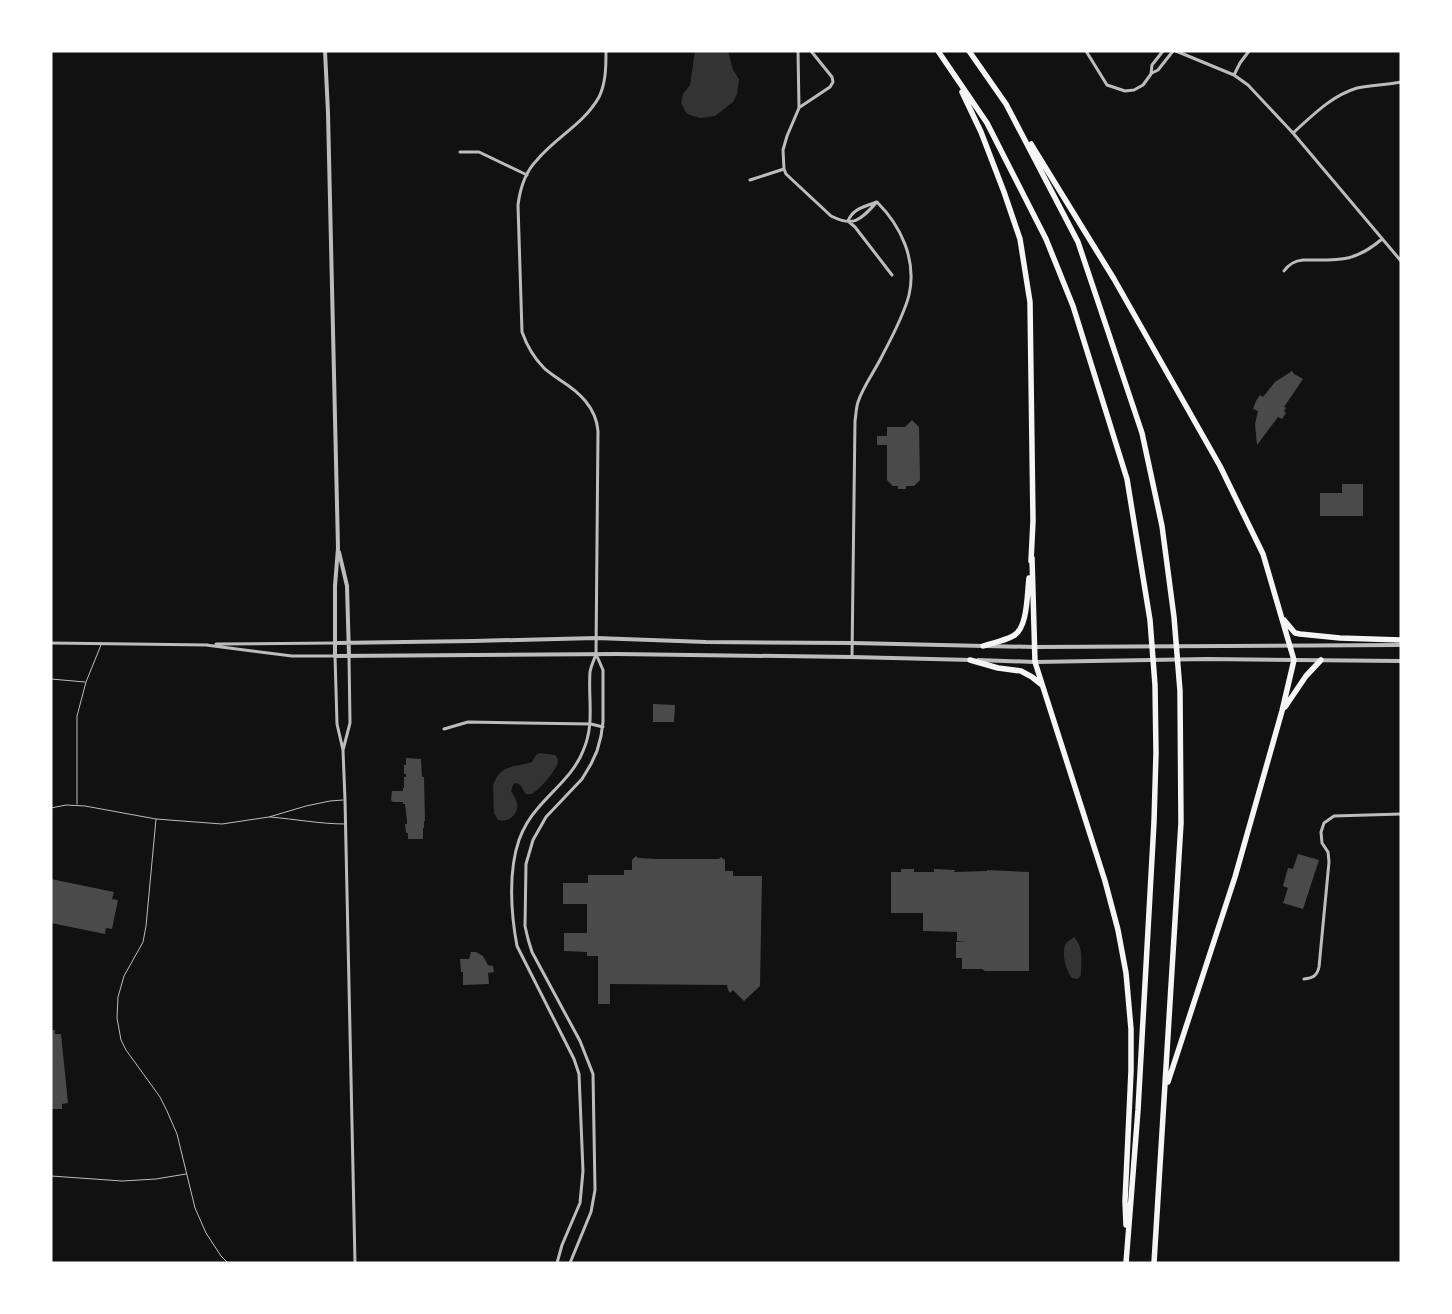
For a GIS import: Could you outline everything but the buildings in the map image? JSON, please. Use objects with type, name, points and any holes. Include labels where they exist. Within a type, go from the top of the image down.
[{"type":"highway","points":[[938,51],[987,123],[1046,239],[1073,306],[1127,479],[1150,620],[1155,685],[1154,822],[1138,1110],[1126,1262]]},
{"type":"highway","points":[[969,51],[1006,104],[1114,279],[1220,466],[1263,554],[1294,660],[1282,711],[1235,877],[1165,1092]]},
{"type":"highway","points":[[954,77],[981,132],[1020,239],[1030,302],[1032,558],[1035,662],[1105,882],[1118,930],[1126,973],[1131,1029],[1126,1262]]},
{"type":"highway","points":[[1006,104],[1078,242],[1142,433],[1162,526],[1174,617],[1180,690],[1181,823],[1154,1263]]},
{"type":"highway","points":[[983,646],[1013,636],[1021,627],[1025,614],[1032,558]]},
{"type":"highway","points":[[1282,617],[1290,628],[1300,634],[1340,638],[1401,640]]},
{"type":"highway","points":[[970,660],[998,668],[1021,671],[1032,676],[1042,685]]},
{"type":"highway","points":[[1282,711],[1306,676],[1321,660]]},
{"type":"street","points":[[325,51],[338,548],[335,586],[335,656],[337,724],[343,750],[346,824],[355,1263]]},
{"type":"street","points":[[557,1263],[562,1245],[580,1203],[583,1171],[579,1074],[574,1059],[517,946],[513,928],[513,864],[519,840],[527,823],[570,773],[583,753],[591,724],[590,670],[596,654],[598,425],[584,399],[575,390],[545,369],[526,345],[522,332],[518,205],[526,175],[536,160],[577,125],[600,96],[605,78],[606,51]]},
{"type":"street","points":[[798,51],[799,108],[783,150],[784,169],[790,178],[831,216],[840,220],[854,222],[859,220],[877,202]]},
{"type":"street","points":[[799,108],[830,87],[833,82],[832,76],[811,51]]},
{"type":"street","points":[[1086,51],[1107,85],[1125,91],[1134,90],[1143,85],[1151,74],[1158,70],[1175,51],[1234,75],[1248,85],[1293,133],[1401,260]]},
{"type":"street","points":[[1151,74],[1152,65],[1163,51]]},
{"type":"street","points":[[1234,75],[1249,51]]},
{"type":"street","points":[[1293,133],[1324,105],[1341,94],[1358,88],[1401,82]]},
{"type":"street","points":[[460,152],[479,152],[526,175]]},
{"type":"street","points":[[750,180],[784,169]]},
{"type":"street","points":[[848,221],[850,214],[855,210],[877,202]]},
{"type":"street","points":[[852,657],[855,421],[858,402],[898,322],[909,296],[911,280],[908,253],[903,238],[889,214],[877,202]]},
{"type":"street","points":[[848,221],[855,227],[892,275]]},
{"type":"street","points":[[1284,271],[1297,261],[1343,260],[1355,257],[1372,248],[1382,239]]},
{"type":"street","points":[[338,548],[347,586],[349,643],[350,723],[343,750]]},
{"type":"street","points":[[51,643],[102,642],[206,645],[596,638],[706,642],[1034,647],[1401,645]]},
{"type":"street","points":[[206,645],[292,656],[596,654],[852,657],[1035,662],[1207,659],[1401,661]]},
{"type":"street","points":[[570,1263],[591,1212],[595,1190],[593,1074],[580,1041],[532,952],[526,926],[526,864],[533,840],[546,818],[582,779],[597,752],[602,727],[603,670],[596,654]]},
{"type":"street","points":[[444,729],[468,722],[591,724],[602,727]]},
{"type":"street","points":[[1304,979],[1315,976],[1320,967],[1329,862],[1328,852],[1322,843],[1321,832],[1324,823],[1334,816],[1401,814]]},
{"type":"lane","points":[[77,805],[77,716],[86,682],[102,642]]},
{"type":"lane","points":[[51,679],[86,682]]},
{"type":"lane","points":[[51,808],[66,804],[77,805],[156,819],[222,824],[269,817],[330,800],[345,800]]},
{"type":"lane","points":[[269,817],[346,824]]},
{"type":"lane","points":[[156,819],[143,942],[124,976],[118,997],[117,1018],[121,1040],[126,1050],[154,1087],[177,1134],[195,1208],[206,1232],[221,1256],[228,1263]]},
{"type":"lane","points":[[51,1176],[122,1181],[156,1179],[187,1174]]},
{"type":"shaded area","points":[[695,51],[728,51],[733,70],[739,79],[737,94],[733,102],[715,116],[700,118],[687,114],[681,103],[683,94],[690,85]]},
{"type":"shaded area","points":[[540,753],[555,755],[558,762],[554,770],[532,794],[526,794],[521,785],[515,783],[511,791],[517,801],[515,814],[509,819],[498,820],[494,813],[493,786],[496,779],[504,770],[532,762],[536,755]]},
{"type":"shaded area","points":[[1074,937],[1079,945],[1081,955],[1081,975],[1078,979],[1072,978],[1070,975],[1064,956],[1067,942]]}]
